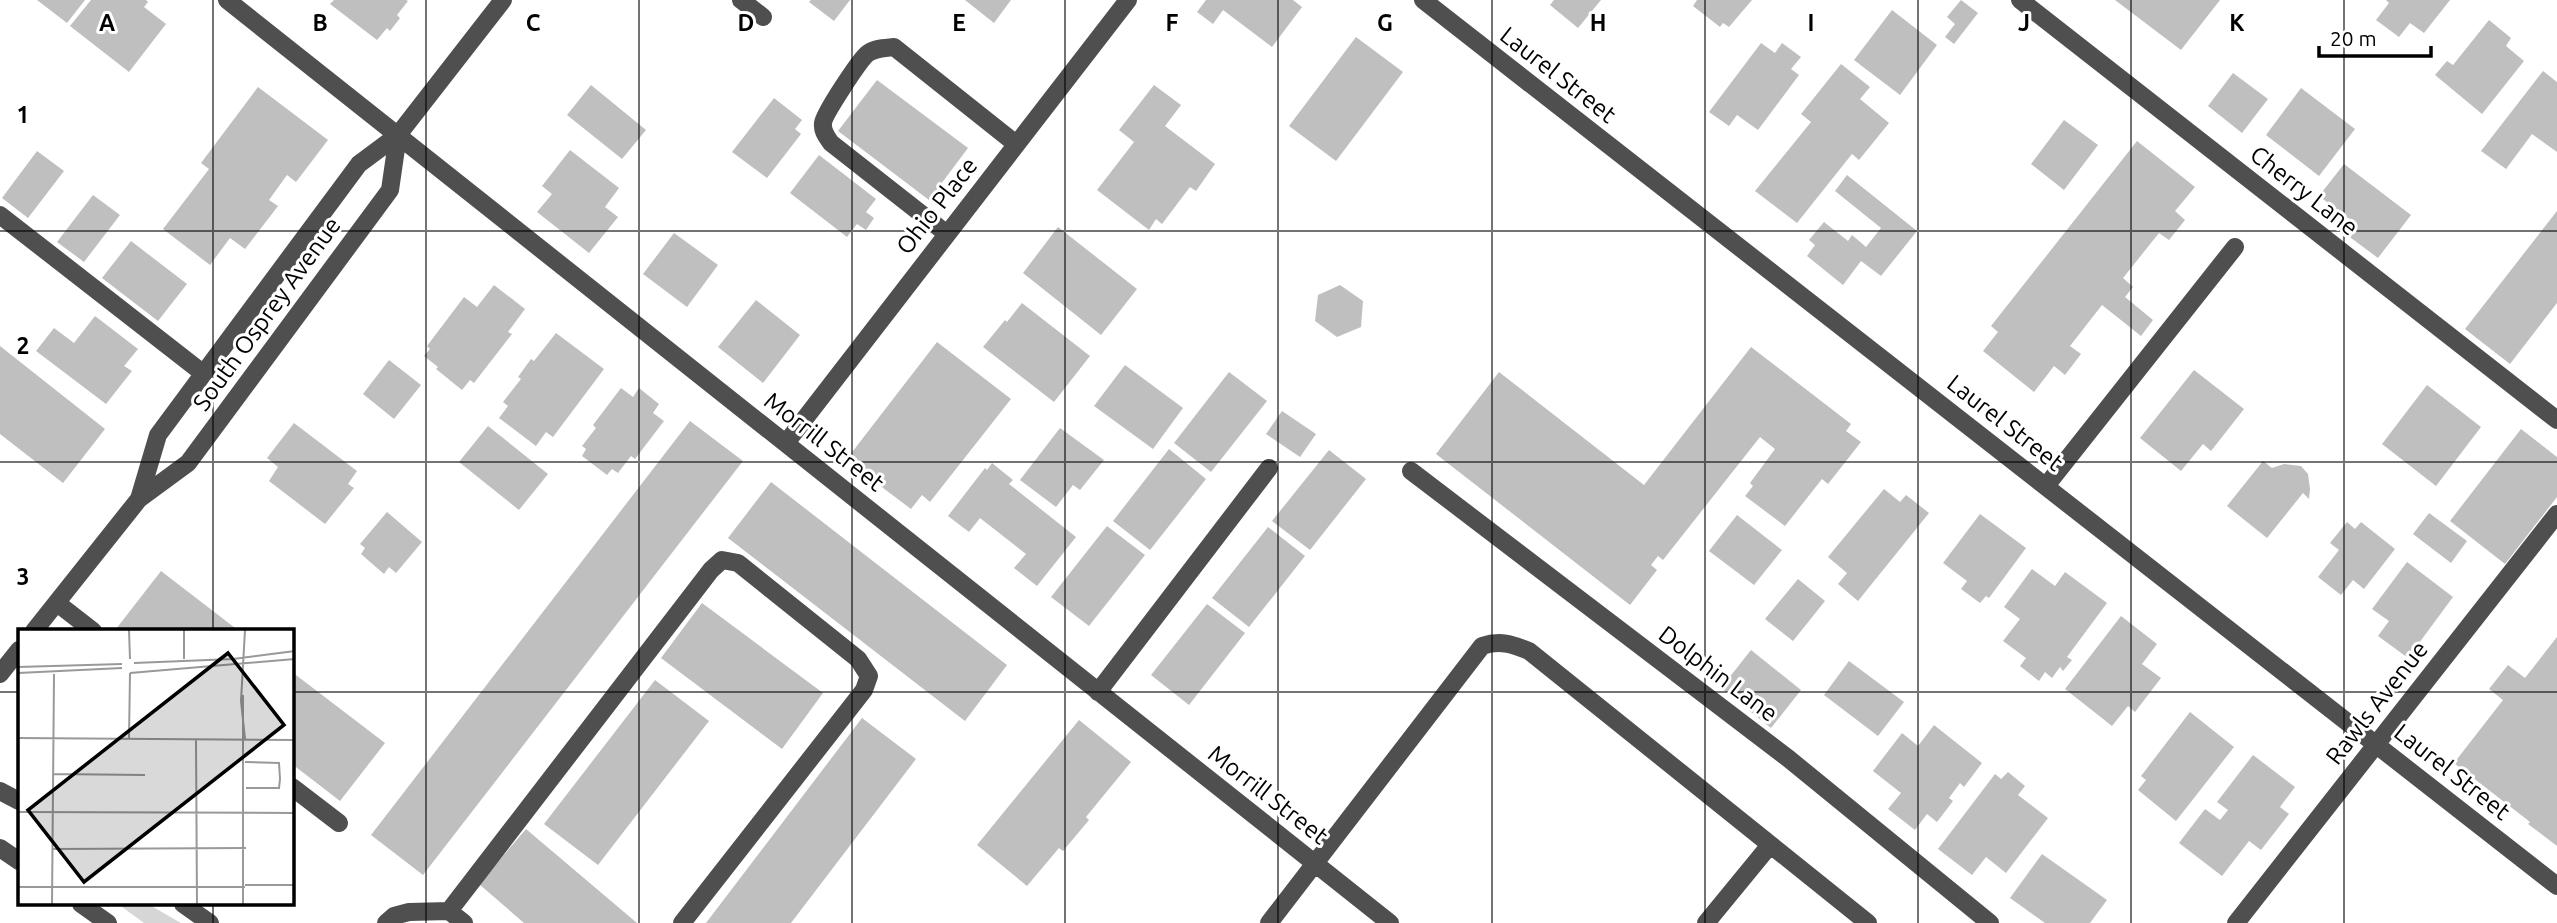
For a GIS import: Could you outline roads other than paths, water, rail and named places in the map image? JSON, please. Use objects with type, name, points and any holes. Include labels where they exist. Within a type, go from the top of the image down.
[{"type":"street","name":"Morrill Street","points":[[227,0],[1390,923]]},
{"type":"street","name":"South Osprey Avenue","points":[[139,499],[158,435],[359,164],[398,135],[503,0]]},
{"type":"street","points":[[741,0],[763,17]]},
{"type":"street","name":"Ohio Place","points":[[786,443],[1128,0]]},
{"type":"street","name":"Laurel Street","points":[[1423,0],[2557,886]]},
{"type":"street","name":"Cherry Lane","points":[[2020,0],[2557,420]]},
{"type":"street","points":[[947,234],[831,143],[823,132],[823,122],[842,89],[868,53],[880,48],[894,47],[1016,144]]},
{"type":"street","name":"South Osprey Avenue","points":[[36,629],[139,499],[188,463],[390,190],[398,135]]},
{"type":"street","points":[[0,215],[204,374]]},
{"type":"street","points":[[2046,486],[2235,247]]},
{"type":"street","points":[[1098,692],[1269,468]]},
{"type":"street","name":"Dolphin Lane","points":[[1411,471],[1789,759],[1990,923]]},
{"type":"street","name":"Rawls Avenue","points":[[2236,923],[2557,514]]},
{"type":"street","points":[[449,911],[711,570],[722,560],[738,564],[858,659],[869,676],[864,690],[682,923]]},
{"type":"street","points":[[57,603],[90,629]]},
{"type":"street","points":[[1269,923],[1482,646],[1496,641],[1530,651],[1770,845],[1858,920]]},
{"type":"street","points":[[0,674],[18,651]]},
{"type":"street","points":[[294,789],[339,823]]},
{"type":"street","points":[[0,790],[18,800]]},
{"type":"street","points":[[1706,923],[1770,845]]},
{"type":"street","points":[[0,848],[18,860]]},
{"type":"street","points":[[186,906],[210,923]]},
{"type":"street","points":[[386,923],[394,916],[409,912],[449,911],[464,923]]},
{"type":"street","points":[[77,923],[95,913]]}]
